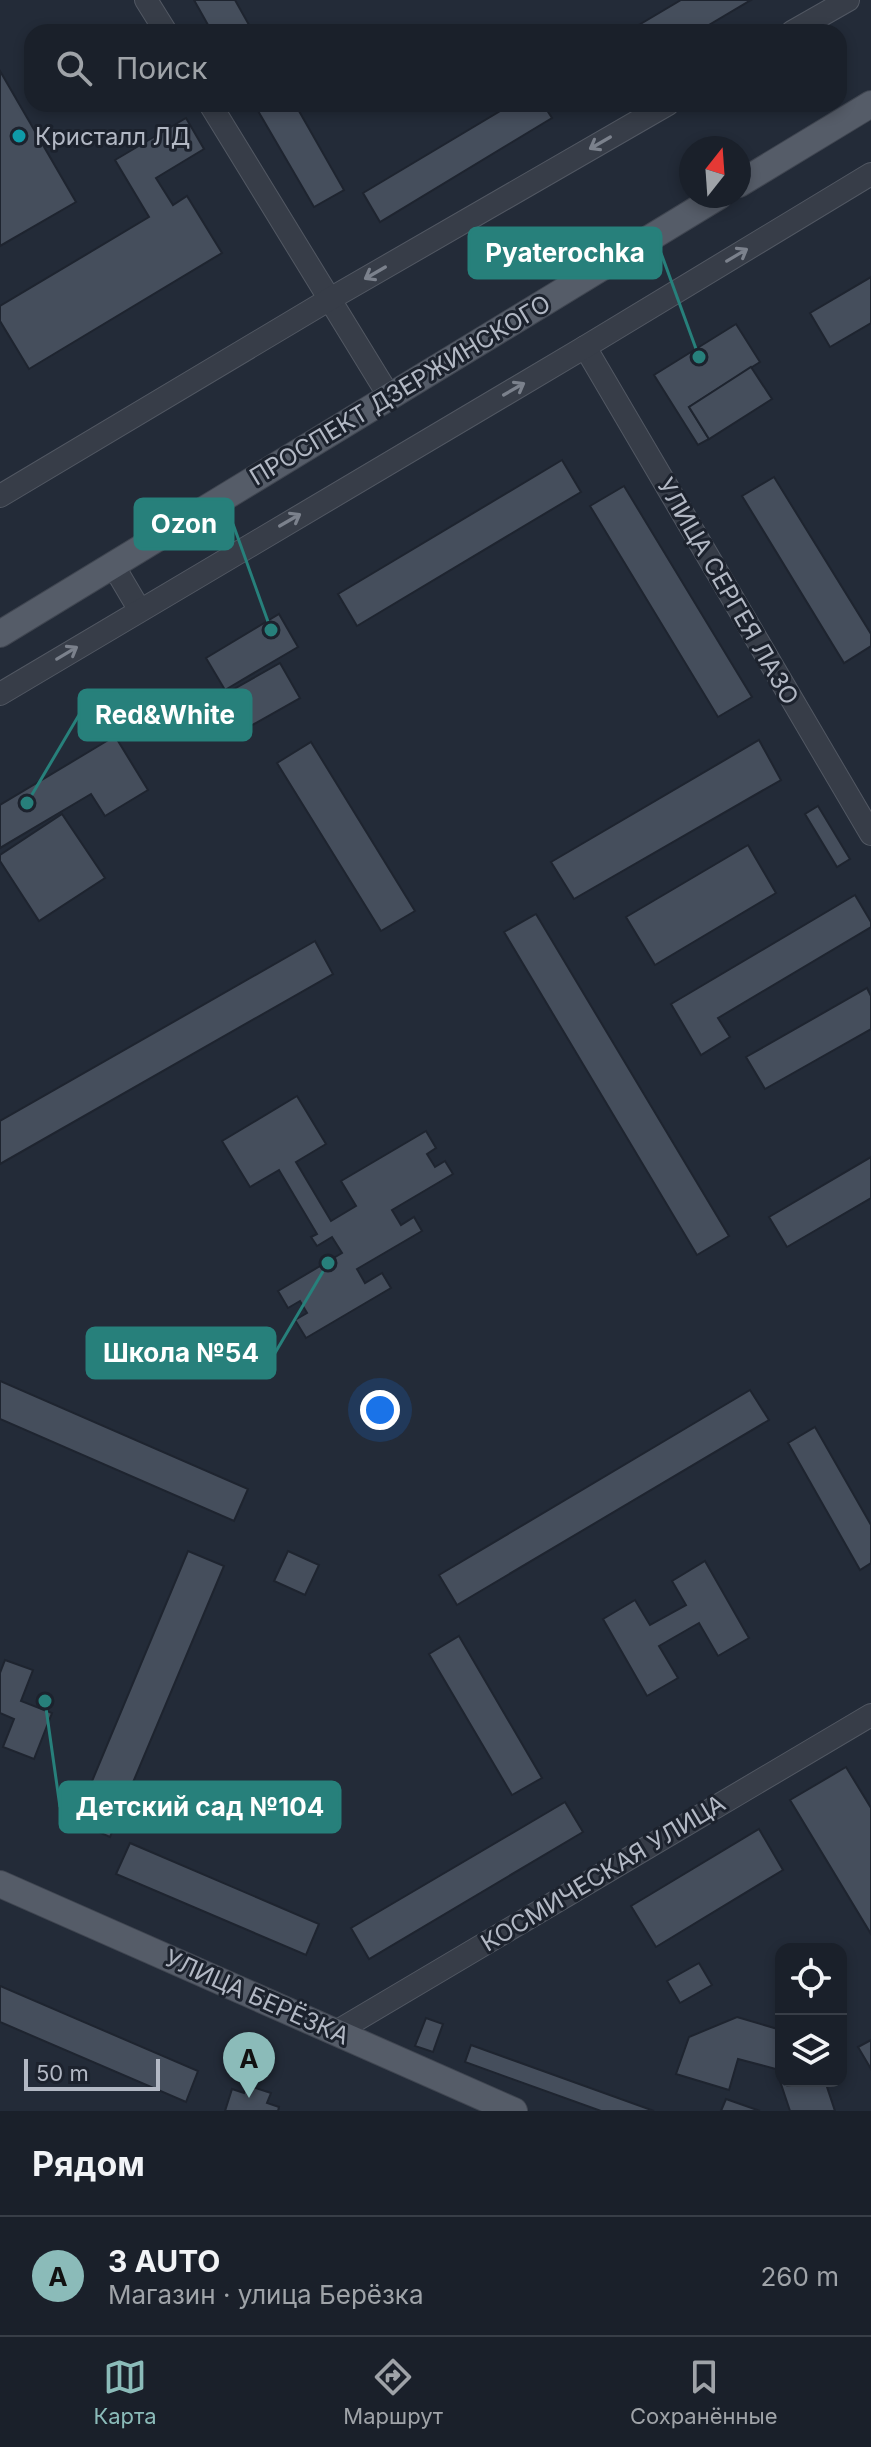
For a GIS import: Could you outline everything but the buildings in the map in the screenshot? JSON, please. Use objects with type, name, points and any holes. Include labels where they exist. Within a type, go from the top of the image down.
[{"type":"main road","points":[[751,177],[871,104]]},
{"type":"main road","name":"ПРОСПЕКТ ДЗЕРЖИНСКОГО","points":[[0,634],[699,208]]},
{"type":"main road","name":"УЛИЦА БЕРЁЗКА","points":[[0,1884],[514,2111]]},
{"type":"street","points":[[146,0],[161,24]]},
{"type":"street","points":[[806,24],[848,0]]},
{"type":"street","points":[[215,112],[389,396]]},
{"type":"street","points":[[0,496],[330,299],[654,112]]},
{"type":"street","points":[[0,694],[871,174]]},
{"type":"street","name":"УЛИЦА СЕРГЕЯ ЛАЗО","points":[[585,347],[871,834]]},
{"type":"street","points":[[113,565],[139,609]]},
{"type":"street","name":"КОСМИЧЕСКАЯ УЛИЦА","points":[[336,2032],[871,1715]]},
{"type":"place","name":"Кристалл ЛД","points":[[19,136]]},
{"type":"place","name":"Pyaterochka","points":[[699,357]]},
{"type":"place","name":"Ozon","points":[[271,630]]},
{"type":"place","name":"Red&White","points":[[27,803]]},
{"type":"place","name":"Школа №54","points":[[328,1263]]},
{"type":"place","name":"Детский сад №104","points":[[45,1701]]},
{"type":"place","name":"3 AUTO","points":[[249,2098]]}]
